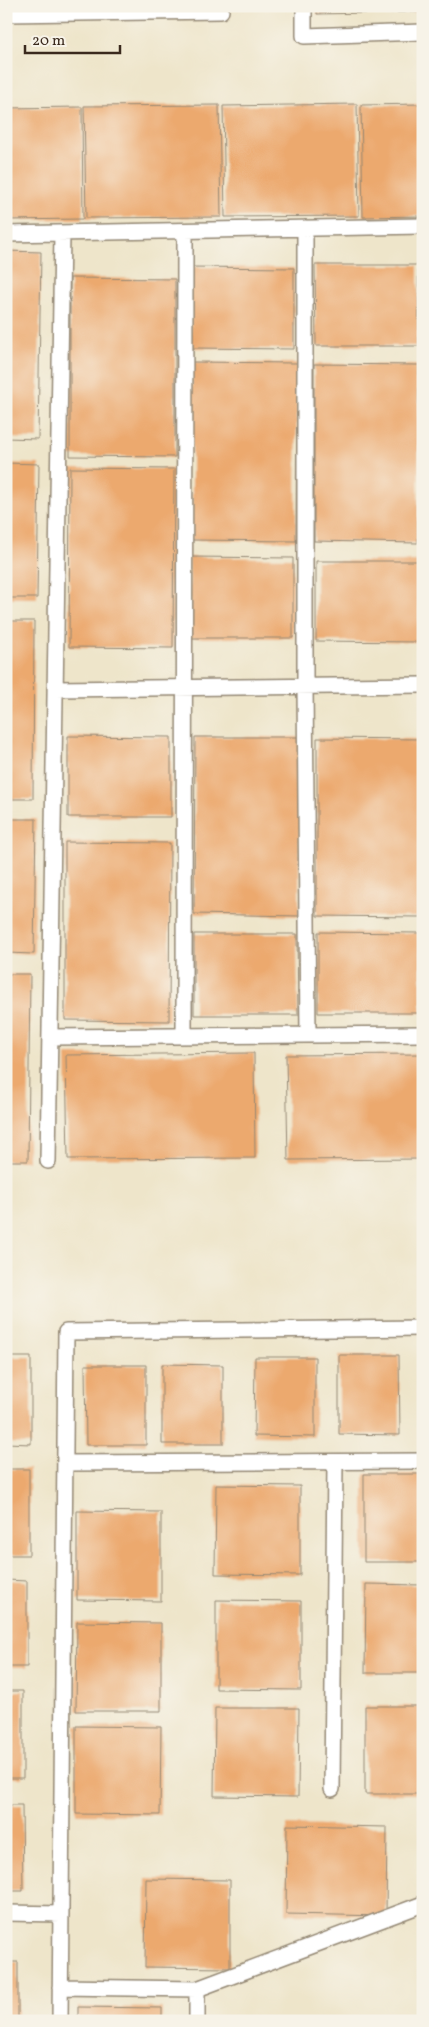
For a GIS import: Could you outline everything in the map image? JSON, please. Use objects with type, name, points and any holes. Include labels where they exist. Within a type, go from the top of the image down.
[{"type":"lane","points":[[6,14],[221,11],[221,6]]},
{"type":"lane","points":[[304,6],[304,36],[423,32]]},
{"type":"lane","points":[[6,234],[423,226]]},
{"type":"lane","points":[[305,228],[305,686],[308,1035]]},
{"type":"lane","points":[[184,1036],[186,230]]},
{"type":"lane","points":[[48,1161],[62,233]]},
{"type":"lane","points":[[55,689],[423,685]]},
{"type":"lane","points":[[50,1037],[423,1034]]},
{"type":"lane","points":[[60,2021],[66,1332],[423,1328]]},
{"type":"lane","points":[[65,1463],[423,1461]]},
{"type":"lane","points":[[332,1789],[334,1462]]},
{"type":"lane","points":[[60,1987],[197,1988],[423,1904]]},
{"type":"lane","points":[[6,1913],[61,1914]]},
{"type":"lane","points":[[197,1988],[197,2021]]},
{"type":"building","points":[[317,6],[423,6],[423,12],[317,14]]},
{"type":"building","points":[[357,104],[359,216],[225,217],[223,106]]},
{"type":"building","points":[[423,104],[423,216],[363,217],[361,105]]},
{"type":"building","points":[[219,105],[221,217],[86,218],[84,106]]},
{"type":"building","points":[[82,107],[83,219],[6,220],[6,108]]},
{"type":"building","points":[[6,251],[41,252],[38,439],[6,438]]},
{"type":"building","points":[[315,265],[418,265],[419,346],[316,346]]},
{"type":"building","points":[[190,267],[294,268],[294,349],[191,348]]},
{"type":"building","points":[[70,278],[175,279],[175,457],[70,456]]},
{"type":"building","points":[[192,362],[297,363],[296,541],[192,540]]},
{"type":"building","points":[[314,364],[419,365],[418,543],[314,541]]},
{"type":"building","points":[[6,463],[39,464],[37,598],[6,598]]},
{"type":"building","points":[[70,468],[174,469],[173,648],[69,647]]},
{"type":"building","points":[[189,557],[293,558],[293,638],[190,638]]},
{"type":"building","points":[[316,561],[419,561],[419,642],[316,641]]},
{"type":"building","points":[[6,621],[34,621],[33,799],[6,799]]},
{"type":"building","points":[[68,736],[171,737],[171,817],[68,817]]},
{"type":"building","points":[[195,737],[300,737],[299,916],[194,914]]},
{"type":"building","points":[[317,738],[422,739],[421,917],[317,916]]},
{"type":"building","points":[[6,819],[36,819],[34,954],[6,953]]},
{"type":"building","points":[[65,842],[170,843],[169,1021],[65,1020]]},
{"type":"building","points":[[318,932],[421,933],[421,1013],[318,1013]]},
{"type":"building","points":[[194,934],[297,934],[298,1015],[194,1015]]},
{"type":"building","points":[[6,974],[30,974],[28,1161],[6,1161]]},
{"type":"building","points":[[254,1053],[255,1158],[68,1159],[66,1055]]},
{"type":"building","points":[[423,1054],[423,1159],[288,1160],[286,1055]]},
{"type":"building","points":[[339,1355],[399,1355],[400,1435],[339,1434]]},
{"type":"building","points":[[6,1357],[31,1357],[31,1444],[6,1443]]},
{"type":"building","points":[[255,1357],[315,1357],[315,1437],[254,1436]]},
{"type":"building","points":[[162,1364],[223,1365],[223,1444],[162,1444]]},
{"type":"building","points":[[85,1365],[146,1365],[146,1445],[86,1445]]},
{"type":"building","points":[[6,1469],[29,1469],[29,1555],[6,1555]]},
{"type":"building","points":[[364,1474],[423,1474],[423,1562],[364,1562]]},
{"type":"building","points":[[216,1485],[300,1486],[300,1575],[215,1574]]},
{"type":"building","points":[[77,1511],[161,1512],[161,1601],[77,1600]]},
{"type":"building","points":[[6,1580],[27,1581],[27,1667],[6,1667]]},
{"type":"building","points":[[366,1584],[423,1585],[423,1673],[365,1673]]},
{"type":"building","points":[[216,1600],[301,1601],[301,1690],[216,1689]]},
{"type":"building","points":[[77,1622],[161,1623],[161,1711],[76,1711]]},
{"type":"building","points":[[6,1691],[23,1691],[23,1778],[6,1778]]},
{"type":"building","points":[[365,1706],[423,1706],[423,1794],[365,1794]]},
{"type":"building","points":[[215,1708],[299,1708],[298,1797],[214,1796]]},
{"type":"building","points":[[76,1726],[161,1727],[160,1815],[76,1814]]},
{"type":"building","points":[[6,1805],[22,1805],[23,1891],[6,1891]]},
{"type":"building","points":[[287,1825],[387,1827],[386,1916],[286,1914]]},
{"type":"building","points":[[146,1879],[230,1880],[230,1968],[145,1967]]},
{"type":"building","points":[[6,1962],[18,1962],[18,2021],[6,2021]]},
{"type":"building","points":[[78,2007],[162,2008],[162,2021],[78,2021]]}]
